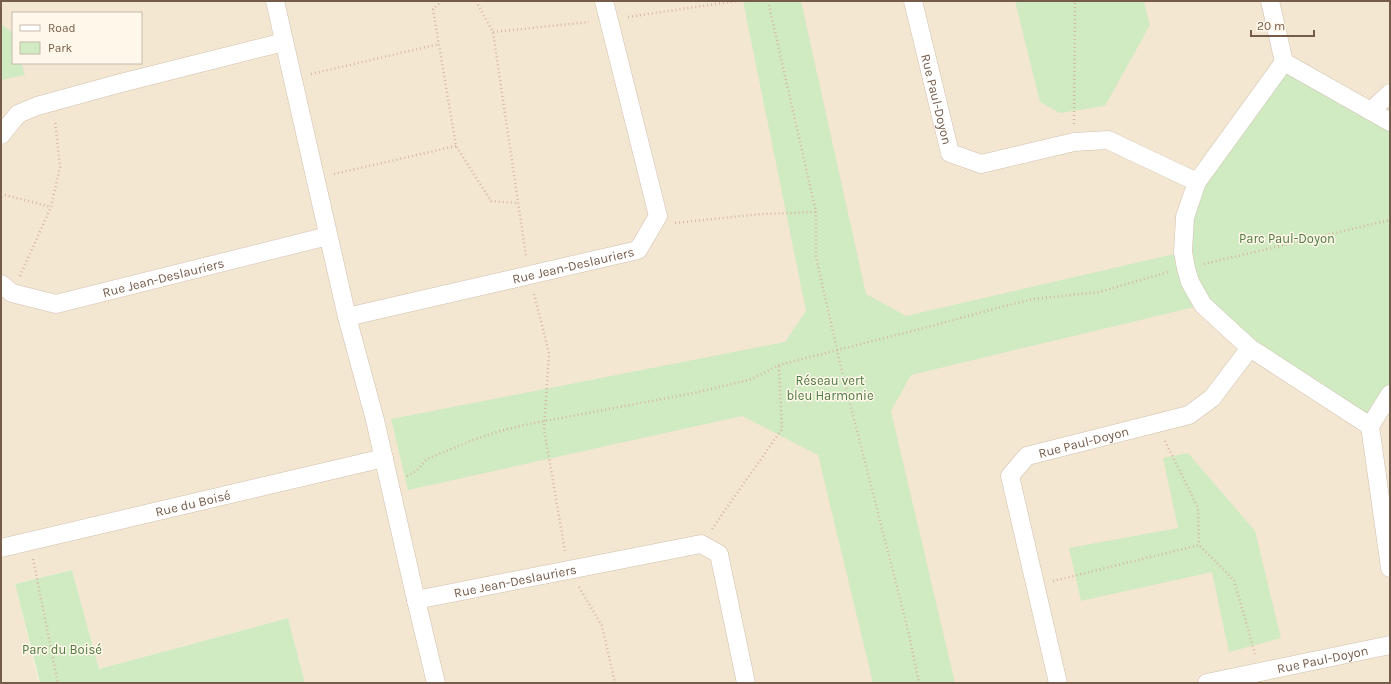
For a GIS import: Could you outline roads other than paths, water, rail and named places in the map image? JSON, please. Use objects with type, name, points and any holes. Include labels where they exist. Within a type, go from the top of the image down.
[{"type":"street","points":[[275,1],[347,317],[375,420],[436,683]]},
{"type":"street","name":"Rue Jean-Deslauriers","points":[[347,317],[638,250],[658,216],[604,1]]},
{"type":"street","name":"Rue Paul-Doyon","points":[[913,1],[950,153],[981,164],[1074,142],[1108,140],[1197,182]]},
{"type":"street","points":[[1270,1],[1284,62],[1390,122]]},
{"type":"street","points":[[1,135],[18,114],[53,102],[121,83],[284,42]]},
{"type":"street","points":[[1284,62],[1197,182],[1185,216],[1183,252],[1186,268],[1190,282],[1203,306],[1250,348],[1370,426]]},
{"type":"street","points":[[1371,111],[1390,93]]},
{"type":"street","name":"Rue Jean-Deslauriers","points":[[7,289],[56,304],[328,236]]},
{"type":"street","name":"Rue Paul-Doyon","points":[[1058,683],[1010,476],[1026,456],[1189,415],[1212,398],[1250,348]]},
{"type":"street","points":[[1390,394],[1370,426],[1390,568]]},
{"type":"street","name":"Rue du Boisé","points":[[1,548],[384,458]]},
{"type":"street","name":"Rue Jean-Deslauriers","points":[[416,600],[701,544],[720,554],[746,683]]},
{"type":"street","name":"Rue Paul-Doyon","points":[[1207,683],[1390,645]]},
{"type":"park label","name":"Parc Paul-Doyon","points":[[1287,238]]},
{"type":"park label","name":"Réseau vert bleu Harmonie","points":[[830,388]]},
{"type":"park label","name":"Parc du Boisé","points":[[62,649]]}]
